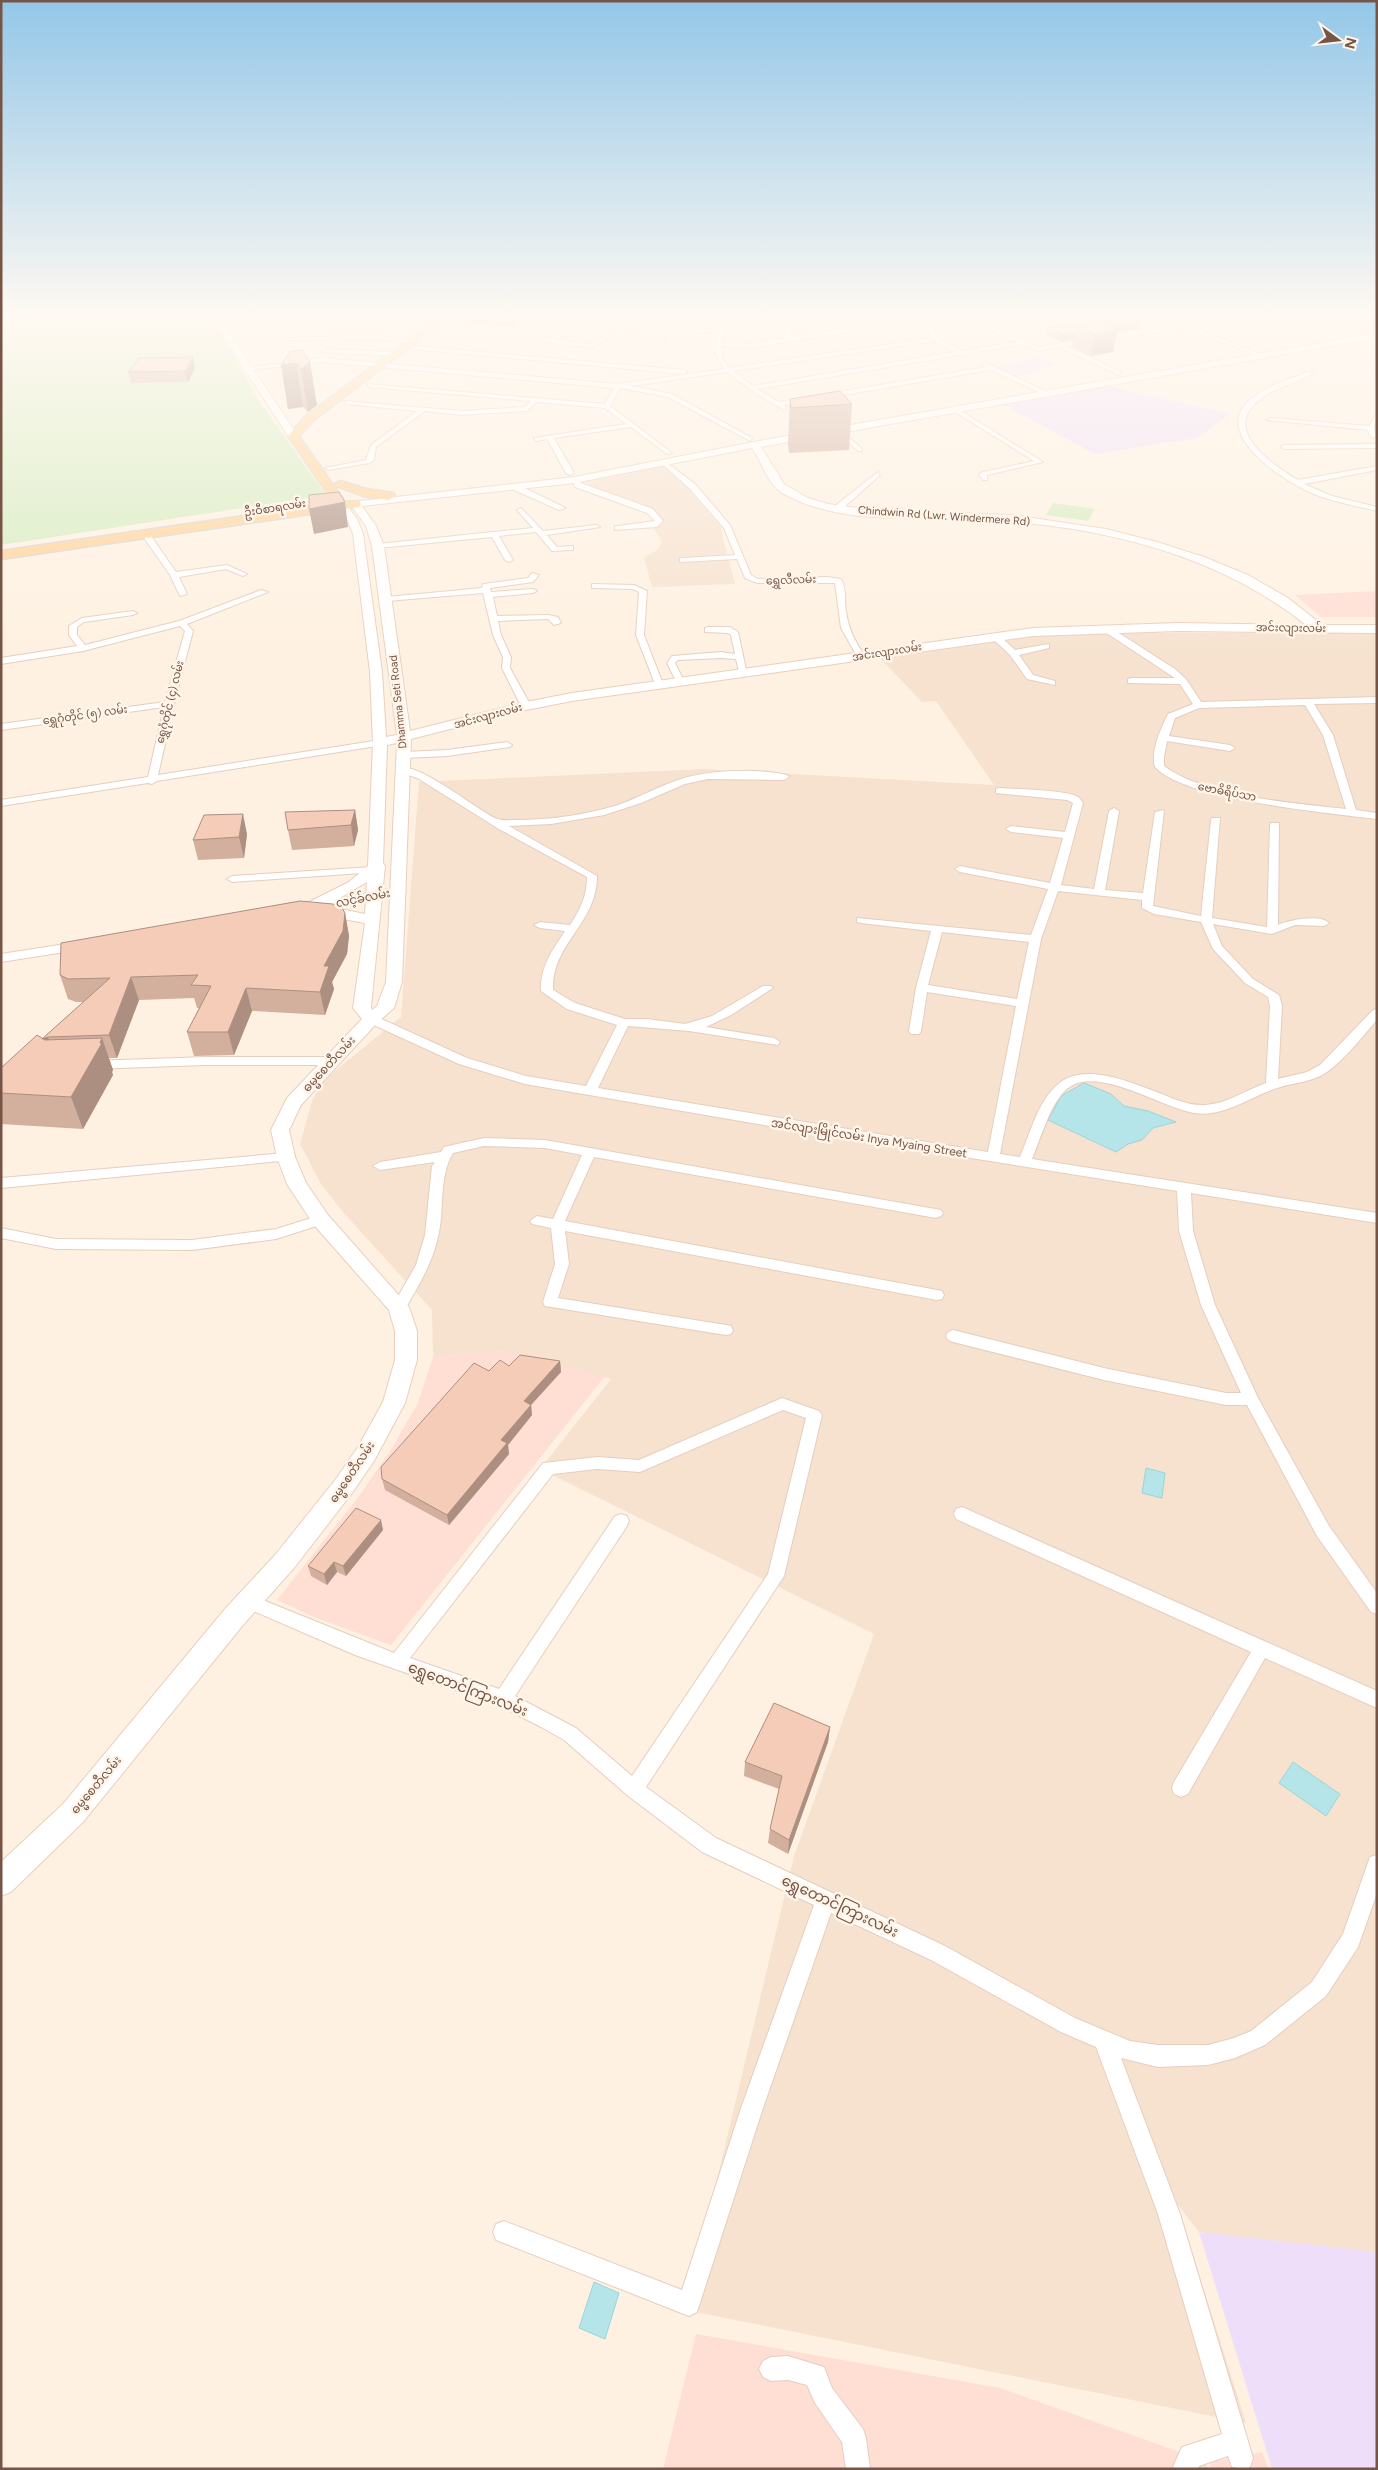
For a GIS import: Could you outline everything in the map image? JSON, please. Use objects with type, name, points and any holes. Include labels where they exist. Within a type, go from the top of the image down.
[{"type":"main road","points":[[299,429],[328,468],[343,497]]},
{"type":"main road","points":[[299,429],[343,497]]},
{"type":"main road","name":"ဦးဝီစာရလမ်း","points":[[1,548],[343,497],[390,498],[517,488],[823,429]]},
{"type":"main road","name":"ဦးဝီစာရလမ်း","points":[[819,430],[841,429]]},
{"type":"main road","name":"Chindwin Rd (Lwr. Windermere Rd)","points":[[756,441],[776,484],[797,497],[838,508],[879,513],[1016,519],[1093,530],[1127,538],[1192,557],[1244,578],[1285,602],[1318,628]]},
{"type":"main road","name":"ဦးဝီစာရလမ်း","points":[[390,498],[572,477]]},
{"type":"main road","points":[[343,497],[364,492],[390,498]]},
{"type":"main road","name":"ဦးဝီစာရလမ်း","points":[[1,555],[305,511],[343,497]]},
{"type":"main road","name":"Dhamma Seti Road","points":[[343,497],[358,520],[366,601],[376,672],[380,743],[375,868]]},
{"type":"main road","points":[[305,511],[338,515],[358,520],[370,509],[390,498]]},
{"type":"main road","name":"Dhamma Seti Road","points":[[358,520],[370,526],[378,546],[387,599],[404,738],[399,891]]},
{"type":"main road","points":[[366,601],[387,599]]},
{"type":"main road","name":"အင်းလျားလမ်း","points":[[380,743],[526,706],[658,684],[743,674],[995,636],[1105,628],[1377,629]]},
{"type":"main road","points":[[371,1019],[362,1008],[373,920],[375,868]]},
{"type":"main road","points":[[304,909],[333,897],[375,868]]},
{"type":"main road","name":"ဓမ္မစေတီလမ်း","points":[[1,1882],[73,1813],[248,1601],[285,1561],[344,1486],[366,1454],[394,1403],[406,1360],[406,1331],[400,1308],[321,1220],[297,1184],[286,1157],[280,1130],[293,1102],[371,1019],[386,1008],[394,982],[399,891]]},
{"type":"main road","points":[[304,909],[337,911],[373,920]]},
{"type":"street","points":[[328,468],[368,462],[371,460],[373,446],[395,429]]},
{"type":"street","points":[[536,439],[605,429]]},
{"type":"street","name":"ရွှေလီလမ်း","points":[[636,429],[692,486],[727,527],[748,576],[757,581],[828,579],[838,581],[842,587],[841,610],[849,640],[862,656]]},
{"type":"street","points":[[734,429],[756,441]]},
{"type":"street","points":[[985,479],[984,473],[1040,462],[987,429]]},
{"type":"street","points":[[1242,429],[1249,446],[1296,483],[1324,495],[1377,509]]},
{"type":"street","points":[[838,430],[860,450]]},
{"type":"street","points":[[550,438],[578,485],[650,510],[659,521],[657,525],[618,528]]},
{"type":"street","points":[[1284,447],[1377,446]]},
{"type":"street","points":[[1296,483],[1377,468]]},
{"type":"street","points":[[838,508],[878,474]]},
{"type":"street","points":[[517,488],[562,508]]},
{"type":"street","points":[[521,510],[555,549],[570,548]]},
{"type":"street","points":[[378,546],[495,534],[596,527]]},
{"type":"street","points":[[495,534],[509,560]]},
{"type":"street","points":[[146,535],[174,575],[183,594]]},
{"type":"street","points":[[683,560],[739,557]]},
{"type":"street","points":[[174,575],[227,567],[243,574]]},
{"type":"street","points":[[526,706],[506,668],[506,657],[494,619],[488,593],[488,584],[530,580],[535,575]]},
{"type":"street","points":[[595,586],[634,587],[642,591],[640,635],[658,684]]},
{"type":"street","points":[[387,599],[534,591]]},
{"type":"street","points":[[1,661],[82,648],[184,623],[264,592]]},
{"type":"street","points":[[82,648],[73,635],[73,626],[82,620],[133,612]]},
{"type":"street","points":[[494,619],[548,617],[555,619],[557,623]]},
{"type":"street","name":"ရွှေဂုံတိုင် (၄) လမ်း","points":[[152,781],[168,704],[188,631],[184,623]]},
{"type":"street","points":[[1105,628],[1157,660],[1184,681],[1198,705]]},
{"type":"street","points":[[708,630],[733,632],[743,674]]},
{"type":"street","points":[[995,636],[1013,653],[1030,677],[1052,683]]},
{"type":"street","points":[[1013,653],[1036,650],[1046,646]]},
{"type":"street","points":[[680,681],[671,663],[675,658],[721,655],[740,657]]},
{"type":"street","points":[[1131,681],[1184,681]]},
{"type":"street","name":"ဗောဓိရိပ်သာ","points":[[1352,813],[1211,791],[1174,779],[1160,767],[1157,758],[1171,716],[1198,705],[1377,700]]},
{"type":"street","points":[[1310,703],[1328,735],[1352,813],[1377,816]]},
{"type":"street","name":"ရွှေဂုံတိုင် (၅) လမ်း","points":[[1,727],[168,704]]},
{"type":"street","points":[[1165,738],[1230,748]]},
{"type":"street","points":[[1,803],[152,781],[380,743]]},
{"type":"street","points":[[404,763],[447,753],[507,746]]},
{"type":"street","points":[[404,763],[422,778],[495,822],[592,876],[594,891],[585,911],[551,965],[544,981],[547,991],[571,1006],[624,1023],[636,1021],[774,1042]]},
{"type":"street","points":[[495,822],[513,824],[583,816],[635,802],[680,782],[698,778],[723,775],[784,776]]},
{"type":"street","points":[[993,1158],[1035,939],[1055,886],[1078,803],[1074,799],[999,792]]},
{"type":"street","points":[[1099,893],[1114,811]]},
{"type":"street","points":[[1160,812],[1148,898],[1147,908],[1149,910],[1272,931],[1293,922],[1324,924]]},
{"type":"street","points":[[1216,820],[1206,921],[1217,947],[1249,981],[1273,995],[1276,1006],[1272,1085]]},
{"type":"street","points":[[1272,931],[1275,825]]},
{"type":"street","points":[[1012,829],[1070,836]]},
{"type":"street","points":[[232,879],[375,868]]},
{"type":"street","points":[[960,869],[1070,890],[1148,898]]},
{"type":"street","name":"လင့်ခ်လမ်း","points":[[304,909],[399,891]]},
{"type":"street","points":[[862,920],[1035,939]]},
{"type":"street","points":[[540,925],[572,929]]},
{"type":"street","points":[[915,1031],[922,988],[937,928]]},
{"type":"street","points":[[1,958],[99,942]]},
{"type":"street","points":[[686,1028],[703,1025],[767,988]]},
{"type":"street","points":[[922,988],[1022,1004]]},
{"type":"street","points":[[1024,1162],[1056,1091],[1067,1083],[1079,1079],[1118,1083],[1197,1110],[1214,1108],[1272,1085],[1307,1077],[1324,1069],[1377,1013]]},
{"type":"street","name":"အင်လျားမြိုင်လမ်း Inya Myaing Street","points":[[371,1019],[482,1068],[525,1080],[993,1158],[1377,1218]]},
{"type":"street","points":[[590,1091],[624,1023]]},
{"type":"street","points":[[77,1065],[206,1061],[331,1061]]},
{"type":"street","points":[[400,1308],[423,1265],[432,1235],[439,1166],[448,1150],[484,1142],[545,1144],[936,1213]]},
{"type":"street","points":[[590,1152],[557,1225],[562,1264],[550,1302],[726,1330]]},
{"type":"street","points":[[380,1166],[445,1156]]},
{"type":"street","points":[[1,1183],[286,1157]]},
{"type":"street","points":[[1184,1188],[1186,1232],[1208,1305],[1251,1399],[1323,1531],[1377,1606]]},
{"type":"street","points":[[1,1233],[56,1244],[192,1245],[276,1234],[321,1220]]},
{"type":"street","points":[[537,1221],[937,1295]]},
{"type":"street","points":[[953,1336],[1104,1374],[1226,1399],[1251,1399]]},
{"type":"street","points":[[396,1662],[549,1468],[597,1463],[640,1466],[782,1404],[814,1415],[776,1576],[634,1789]]},
{"type":"street","points":[[962,1514],[1377,1700]]},
{"type":"street","points":[[503,1699],[621,1521]]},
{"type":"street","name":"ရွှေတောင်ကြားလမ်း","points":[[248,1601],[313,1630],[396,1662],[503,1699],[570,1734],[634,1789],[709,1845],[938,1953],[1061,2021],[1130,2051],[1158,2056],[1208,2055],[1235,2048],[1258,2038],[1319,1989],[1350,1940],[1377,1864]]},
{"type":"street","points":[[1181,1788],[1262,1648]]},
{"type":"street","points":[[504,2232],[689,2304],[752,2108],[826,1900]]},
{"type":"street","points":[[1104,2040],[1169,2214],[1238,2450],[1189,2464]]},
{"type":"street","points":[[771,2369],[788,2368],[816,2374],[823,2395],[854,2438],[858,2469]]},
{"type":"shaded area","points":[[1049,429],[1209,429],[1197,438],[1095,454]]},
{"type":"shaded area","points":[[660,464],[685,485],[720,526],[735,584],[652,587],[644,558],[657,550],[662,542],[653,527],[656,520],[643,508],[613,497],[581,479]]},
{"type":"shaded area","points":[[1377,591],[1377,617],[1321,617],[1295,595]]},
{"type":"shaded area","points":[[1066,633],[1377,633],[1377,2252],[1199,2232],[1177,2204],[1246,2423],[686,2310],[794,1856],[874,1634],[540,1469],[611,1379],[502,1351],[433,1357],[432,1310],[342,1211],[321,1184],[300,1144],[312,1101],[324,1080],[401,1017],[419,782],[704,769],[994,785],[936,701],[922,702],[880,658],[995,640]]},
{"type":"shaded area","points":[[502,1351],[605,1376],[391,1645],[316,1618],[277,1600],[360,1495],[392,1448],[418,1403],[433,1357]]},
{"type":"shaded area","points":[[1199,2232],[1377,2252],[1377,2469],[1272,2469]]},
{"type":"shaded area","points":[[696,2334],[1000,2388],[1191,2456],[1210,2468],[1211,2462],[1262,2452],[1269,2469],[663,2469]]},
{"type":"green space","points":[[1,429],[279,429],[326,495],[1,545]]},
{"type":"green space","points":[[1053,503],[1095,509],[1088,521],[1046,515]]},
{"type":"water","points":[[1084,1083],[1111,1094],[1124,1106],[1148,1111],[1176,1122],[1153,1128],[1142,1140],[1128,1144],[1116,1152],[1048,1120],[1061,1096]]},
{"type":"water","points":[[1146,1468],[1165,1473],[1162,1498],[1142,1493]]},
{"type":"water","points":[[1293,1762],[1340,1794],[1326,1816],[1279,1783]]},
{"type":"water","points":[[594,2282],[619,2293],[605,2339],[579,2328]]},
{"type":"building","points":[[339,492],[345,502],[309,509],[309,495]]},
{"type":"building","points":[[355,810],[351,825],[288,830],[285,812]]},
{"type":"building","points":[[243,814],[239,837],[193,840],[204,815]]},
{"type":"building","points":[[300,901],[333,904],[342,908],[345,913],[343,931],[324,966],[329,966],[320,992],[246,988],[228,1032],[187,1032],[211,986],[191,985],[198,975],[131,977],[109,1035],[48,1037],[42,1039],[110,978],[68,979],[60,975],[61,943]]},
{"type":"building","points":[[37,1035],[45,1040],[102,1038],[100,1043],[102,1043],[71,1097],[1,1093],[1,1068]]},
{"type":"building","points":[[520,1355],[560,1361],[524,1401],[531,1405],[501,1440],[507,1443],[447,1515],[382,1479],[381,1467],[474,1363],[489,1371],[500,1360],[509,1366]]},
{"type":"building","points":[[356,1508],[381,1520],[343,1566],[334,1562],[324,1574],[308,1566]]},
{"type":"building","points":[[774,1703],[830,1727],[789,1840],[770,1829],[782,1776],[745,1762]]}]
